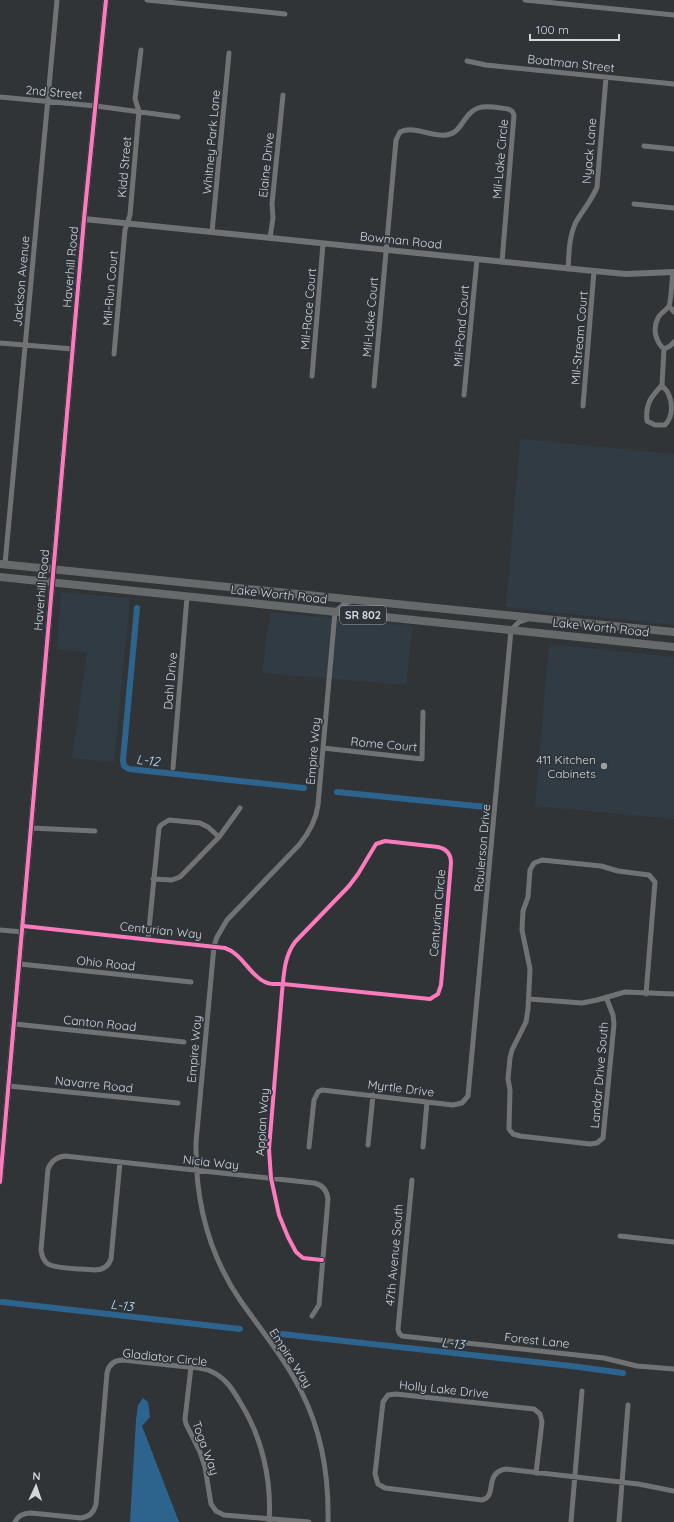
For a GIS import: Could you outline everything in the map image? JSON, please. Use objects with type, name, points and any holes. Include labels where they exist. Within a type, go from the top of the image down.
[{"type":"main road","name":"Lake Worth Road","points":[[2,564],[674,632]]},
{"type":"main road","name":"Lake Worth Road","points":[[0,577],[674,647]]},
{"type":"street","name":"Jackson Avenue","points":[[2,564],[25,345],[57,0]]},
{"type":"street","name":"Haverhill Road","points":[[0,1182],[15,1024],[84,219],[106,0]]},
{"type":"street","points":[[147,0],[285,14]]},
{"type":"street","points":[[524,0],[674,15]]},
{"type":"street","name":"Kidd Street","points":[[127,223],[130,215],[139,112],[135,99],[141,50]]},
{"type":"street","name":"Whitney Park Lane","points":[[212,232],[229,53]]},
{"type":"street","name":"Boatman Street","points":[[467,61],[486,65],[674,84]]},
{"type":"street","name":"Nyack Lane","points":[[568,269],[573,230],[592,199],[597,187],[606,77]]},
{"type":"street","name":"Elaine Drive","points":[[270,238],[283,95]]},
{"type":"street","name":"2nd Street","points":[[0,97],[96,106],[178,117]]},
{"type":"street","name":"Mil-Lake Circle","points":[[386,250],[396,140],[400,132],[408,130],[450,135],[457,130],[472,110],[484,107],[508,109],[512,111],[514,115],[502,262]]},
{"type":"street","points":[[644,146],[674,149]]},
{"type":"street","points":[[634,204],[674,208]]},
{"type":"street","name":"Bowman Road","points":[[84,219],[568,269],[626,274],[673,272]]},
{"type":"street","name":"Mil-Run Court","points":[[114,354],[125,230],[127,223]]},
{"type":"street","name":"Mil-Race Court","points":[[312,376],[323,244]]},
{"type":"street","name":"Mil-Lake Court","points":[[374,386],[386,250]]},
{"type":"street","name":"Mil-Pond Court","points":[[464,395],[477,259]]},
{"type":"street","name":"Mil-Stream Court","points":[[583,406],[594,271]]},
{"type":"street","points":[[662,385],[654,392],[648,409],[647,421],[655,425],[666,425],[670,420],[671,411],[668,392],[662,385],[664,349],[656,339],[655,326],[658,318],[669,306],[673,272]]},
{"type":"street","points":[[669,306],[674,312]]},
{"type":"street","points":[[664,349],[674,342]]},
{"type":"street","points":[[0,343],[73,349]]},
{"type":"street","name":"Dahl Drive","points":[[173,768],[187,597]]},
{"type":"street","points":[[335,612],[344,604],[359,600]]},
{"type":"street","name":"Empire Way","points":[[328,1522],[325,1466],[322,1448],[310,1411],[294,1376],[238,1298],[219,1263],[208,1233],[201,1208],[196,1170],[196,1136],[214,946],[219,932],[227,920],[299,845],[311,829],[315,820],[318,805],[335,612]]},
{"type":"street","points":[[510,630],[519,622],[531,618]]},
{"type":"street","name":"Raulerson Drive","points":[[470,1091],[510,630]]},
{"type":"street","name":"Rome Court","points":[[323,748],[422,759],[422,712]]},
{"type":"street","points":[[153,879],[172,880],[180,877],[219,837],[240,808]]},
{"type":"street","points":[[148,939],[157,833],[159,828],[165,822],[174,820],[200,823],[208,827],[219,837]]},
{"type":"street","points":[[31,828],[95,831]]},
{"type":"street","name":"Centurian Circle","points":[[385,841],[438,847],[446,850],[451,858],[451,863],[441,986],[438,994],[434,997],[426,999],[283,984],[286,960],[292,946],[349,886],[376,844],[385,841]]},
{"type":"street","points":[[646,994],[655,882],[653,878],[649,875],[618,871],[606,867],[538,860],[532,866],[528,897],[523,911],[522,930],[530,969],[529,999],[582,1003],[625,992],[646,994],[674,994]]},
{"type":"street","name":"Centurian Way","points":[[0,930],[23,929],[148,939],[225,948],[233,952],[264,982],[268,984],[283,984]]},
{"type":"street","name":"Ohio Road","points":[[20,964],[191,982]]},
{"type":"street","name":"Appian Way","points":[[283,984],[269,1149],[271,1178],[274,1197],[281,1220],[296,1252],[303,1258],[322,1260]]},
{"type":"street","name":"Landar Drive South","points":[[529,999],[526,1022],[512,1050],[510,1058],[508,1079],[510,1090],[509,1129],[513,1134],[520,1136],[590,1144],[601,1141],[605,1134],[614,1020],[606,997]]},
{"type":"street","name":"Canton Road","points":[[15,1024],[184,1042]]},
{"type":"street","name":"Navarre Road","points":[[9,1086],[178,1103]]},
{"type":"street","name":"Myrtle Drive","points":[[309,1147],[314,1100],[318,1092],[322,1090],[458,1104],[466,1100],[470,1091]]},
{"type":"street","points":[[368,1144],[373,1095]]},
{"type":"street","points":[[423,1147],[427,1102]]},
{"type":"street","name":"Nicia Way","points":[[120,1162],[111,1260],[106,1267],[100,1270],[50,1265],[43,1259],[42,1254],[48,1169],[52,1161],[59,1157],[120,1162],[314,1183],[326,1190],[328,1199],[319,1305],[312,1316]]},
{"type":"street","name":"47th Avenue South","points":[[398,1333],[412,1180]]},
{"type":"street","points":[[620,1236],[674,1242]]},
{"type":"street","name":"Forest Lane","points":[[398,1333],[402,1336],[604,1358],[637,1366],[674,1370]]},
{"type":"street","name":"Gladiator Circle","points":[[15,1522],[19,1516],[31,1513],[80,1518],[89,1516],[93,1513],[96,1504],[107,1372],[111,1364],[123,1360],[208,1370],[221,1377],[228,1384],[244,1409],[258,1440],[263,1456],[269,1489],[269,1520]]},
{"type":"street","name":"Toga Way","points":[[190,1367],[185,1419],[205,1467],[213,1508],[220,1514],[224,1515],[269,1520],[309,1522]]},
{"type":"street","points":[[571,1522],[582,1392]]},
{"type":"street","name":"Holly Lake Drive","points":[[536,1472],[542,1422],[540,1414],[534,1409],[396,1394],[388,1395],[383,1402],[375,1474],[378,1484],[381,1486],[482,1500],[489,1496],[494,1476],[500,1470],[506,1469],[638,1484],[674,1491]]},
{"type":"street","points":[[619,1522],[628,1405]]},
{"type":"shaded area","points":[[520,439],[674,454],[674,625],[506,607]]},
{"type":"shaded area","points":[[61,592],[130,598],[114,762],[72,758],[87,652],[57,650]]},
{"type":"shaded area","points":[[270,612],[413,626],[406,685],[262,673]]},
{"type":"shaded area","points":[[549,644],[674,657],[674,819],[535,806]]},
{"type":"water","points":[[143,1398],[148,1402],[150,1417],[142,1426],[179,1522],[130,1522],[136,1420],[138,1405]]},
{"type":"waterway","name":"L-12","points":[[137,608],[123,760],[124,766],[129,769],[304,788]]},
{"type":"waterway","name":"L-12","points":[[337,792],[486,807]]},
{"type":"waterway","name":"L-13","points":[[2,1302],[240,1329]]},
{"type":"waterway","name":"L-13","points":[[281,1334],[623,1373]]},
{"type":"cycle path","points":[[0,1182],[84,219],[106,0]]},
{"type":"cycle path","points":[[23,926],[225,948],[237,955],[259,979],[269,984],[274,984],[276,984],[281,984],[283,984],[430,999],[438,994],[441,985],[451,863],[448,852],[438,847],[385,841],[376,844],[349,886],[295,942],[291,948],[287,960],[283,979],[283,985],[269,1149],[271,1178],[279,1215],[296,1252],[303,1258],[322,1260]]},
{"type":"place","name":"411 Kitchen Cabinets","points":[[604,766]]}]
